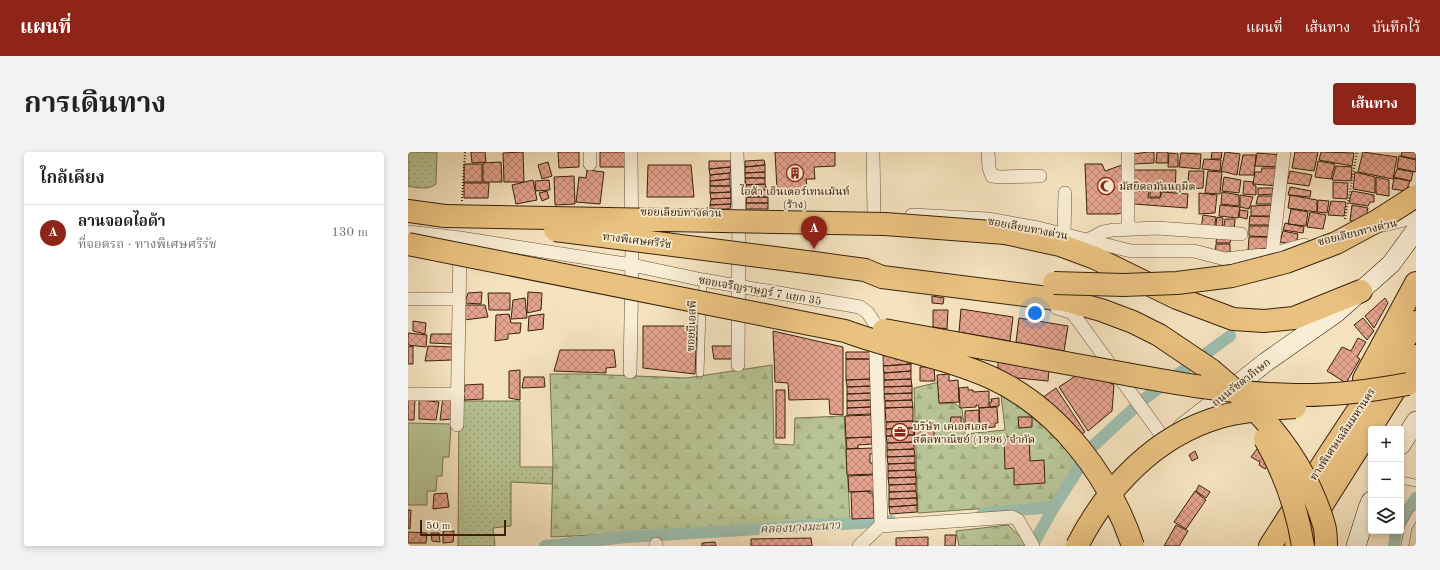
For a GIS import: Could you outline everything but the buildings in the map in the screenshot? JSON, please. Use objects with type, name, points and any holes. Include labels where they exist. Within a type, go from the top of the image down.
[{"type":"highway","points":[[865,270],[886,266],[1054,283],[1123,285],[1177,283],[1232,276],[1286,262],[1336,243],[1377,221],[1416,196]]},
{"type":"highway","name":"ทางพิเศษศรีรัช","points":[[408,211],[453,212],[865,270]]},
{"type":"highway","points":[[453,212],[885,224],[1005,233],[1060,245],[1095,258],[1177,298],[1233,319],[1264,321],[1294,318],[1361,291]]},
{"type":"highway","points":[[408,244],[845,331],[872,341],[928,355],[991,378],[1012,388],[1032,402],[1055,422],[1075,444],[1093,467],[1115,504],[1132,546]]},
{"type":"highway","points":[[865,270],[882,277],[1064,300],[1132,322],[1159,335],[1212,370],[1258,413],[1282,442],[1311,491],[1327,539]]},
{"type":"highway","points":[[1330,453],[1366,376],[1416,282]]},
{"type":"highway","name":"ทางพิเศษเฉลิมมหานคร","points":[[1270,546],[1416,322]]},
{"type":"highway","points":[[845,331],[878,329],[1139,376],[1240,392],[1317,395],[1362,392],[1412,383]]},
{"type":"highway","name":"ทางพิเศษเฉลิมมหานคร","points":[[1296,546],[1416,356]]},
{"type":"highway","points":[[1212,370],[1244,409],[1278,463],[1292,499],[1303,546]]},
{"type":"highway","points":[[1077,546],[1099,509],[1116,487],[1132,470],[1163,444],[1199,425],[1236,413],[1349,400],[1412,383]]},
{"type":"highway","points":[[1262,546],[1291,512]]},
{"type":"main road","name":"ถนนรัชดาภิเษก","points":[[1077,546],[1089,525],[1131,475],[1166,440],[1266,362],[1336,313],[1391,264],[1416,230]]},
{"type":"main road","points":[[1404,440],[1416,421]]},
{"type":"main road","points":[[1356,546],[1368,508]]},
{"type":"street","points":[[630,372],[632,265],[631,152]]},
{"type":"street","points":[[737,152],[739,212],[738,365]]},
{"type":"street","points":[[873,152],[874,214]]},
{"type":"street","points":[[988,152],[989,168],[992,176],[1040,176]]},
{"type":"street","points":[[1128,152],[1128,230]]},
{"type":"street","points":[[1272,254],[1284,152]]},
{"type":"street","points":[[1064,235],[1065,193]]},
{"type":"street","name":"ซอยเลียบทางด่วน","points":[[632,211],[874,214],[988,219],[1038,228],[1131,251],[1194,251],[1225,259],[1272,254],[1416,217]]},
{"type":"street","points":[[1088,240],[1103,232],[1157,228],[1241,234]]},
{"type":"street","name":"ซอยเจริญราษฎร์ 7 แยก 35","points":[[408,232],[460,238],[632,265],[703,280],[860,307],[868,313],[875,324],[881,522]]},
{"type":"street","points":[[457,425],[460,238]]},
{"type":"street","points":[[901,287],[1067,310],[1077,319],[1146,415],[1166,440]]},
{"type":"street","points":[[408,300],[460,298]]},
{"type":"street","points":[[408,394],[458,394]]},
{"type":"street","points":[[859,546],[881,522],[1012,517],[1018,520],[1031,542]]},
{"type":"lane","name":"ซอยบีเอสพี","points":[[700,372],[703,280]]},
{"type":"lane","points":[[1404,481],[1416,483]]},
{"type":"lane","points":[[1405,546],[1408,528],[1416,514]]},
{"type":"path","points":[[453,212],[465,152]]},
{"type":"path","points":[[1342,236],[1357,152]]},
{"type":"green space","points":[[408,152],[437,152],[436,184],[426,188],[408,186]]},
{"type":"green space","points":[[772,365],[774,444],[794,445],[795,418],[844,416],[850,518],[660,532],[551,537],[553,463],[550,374],[687,378]]},
{"type":"green space","points":[[939,382],[940,404],[954,403],[962,409],[965,434],[1005,430],[1001,394],[1048,430],[1077,461],[1055,497],[1048,504],[918,513],[914,388]]},
{"type":"green space","points":[[459,401],[520,401],[520,467],[553,467],[552,484],[511,482],[511,526],[493,528],[495,545],[493,546],[458,546]]},
{"type":"green space","points":[[408,423],[451,424],[449,457],[443,457],[442,476],[437,476],[436,491],[427,491],[427,505],[408,505]]},
{"type":"green space","points":[[1008,525],[1025,541],[1024,546],[959,546],[956,531]]},
{"type":"waterway","points":[[1032,546],[1054,507],[1093,446],[1144,399],[1230,336]]},
{"type":"waterway","points":[[1404,516],[1416,498]]},
{"type":"waterway","name":"คลองบางมะนาว","points":[[983,513],[1054,507]]},
{"type":"waterway","name":"คลองบางมะนาว","points":[[545,546],[627,537],[891,521]]},
{"type":"waterway","points":[[1394,546],[1396,534]]},
{"type":"place","name":"ไอด้า เอ็นเตอร์เทนเม้นท์ (ร้าง)","points":[[795,173]]},
{"type":"place","name":"มัสยิดอมันนฤมิต","points":[[1106,186]]},
{"type":"place","name":"ลานจอดไอด้า","points":[[814,249]]},
{"type":"place","name":"บริษัท เคเอสเอส สตีลพาณิชย์ (1996) จำกัด","points":[[900,432]]}]
